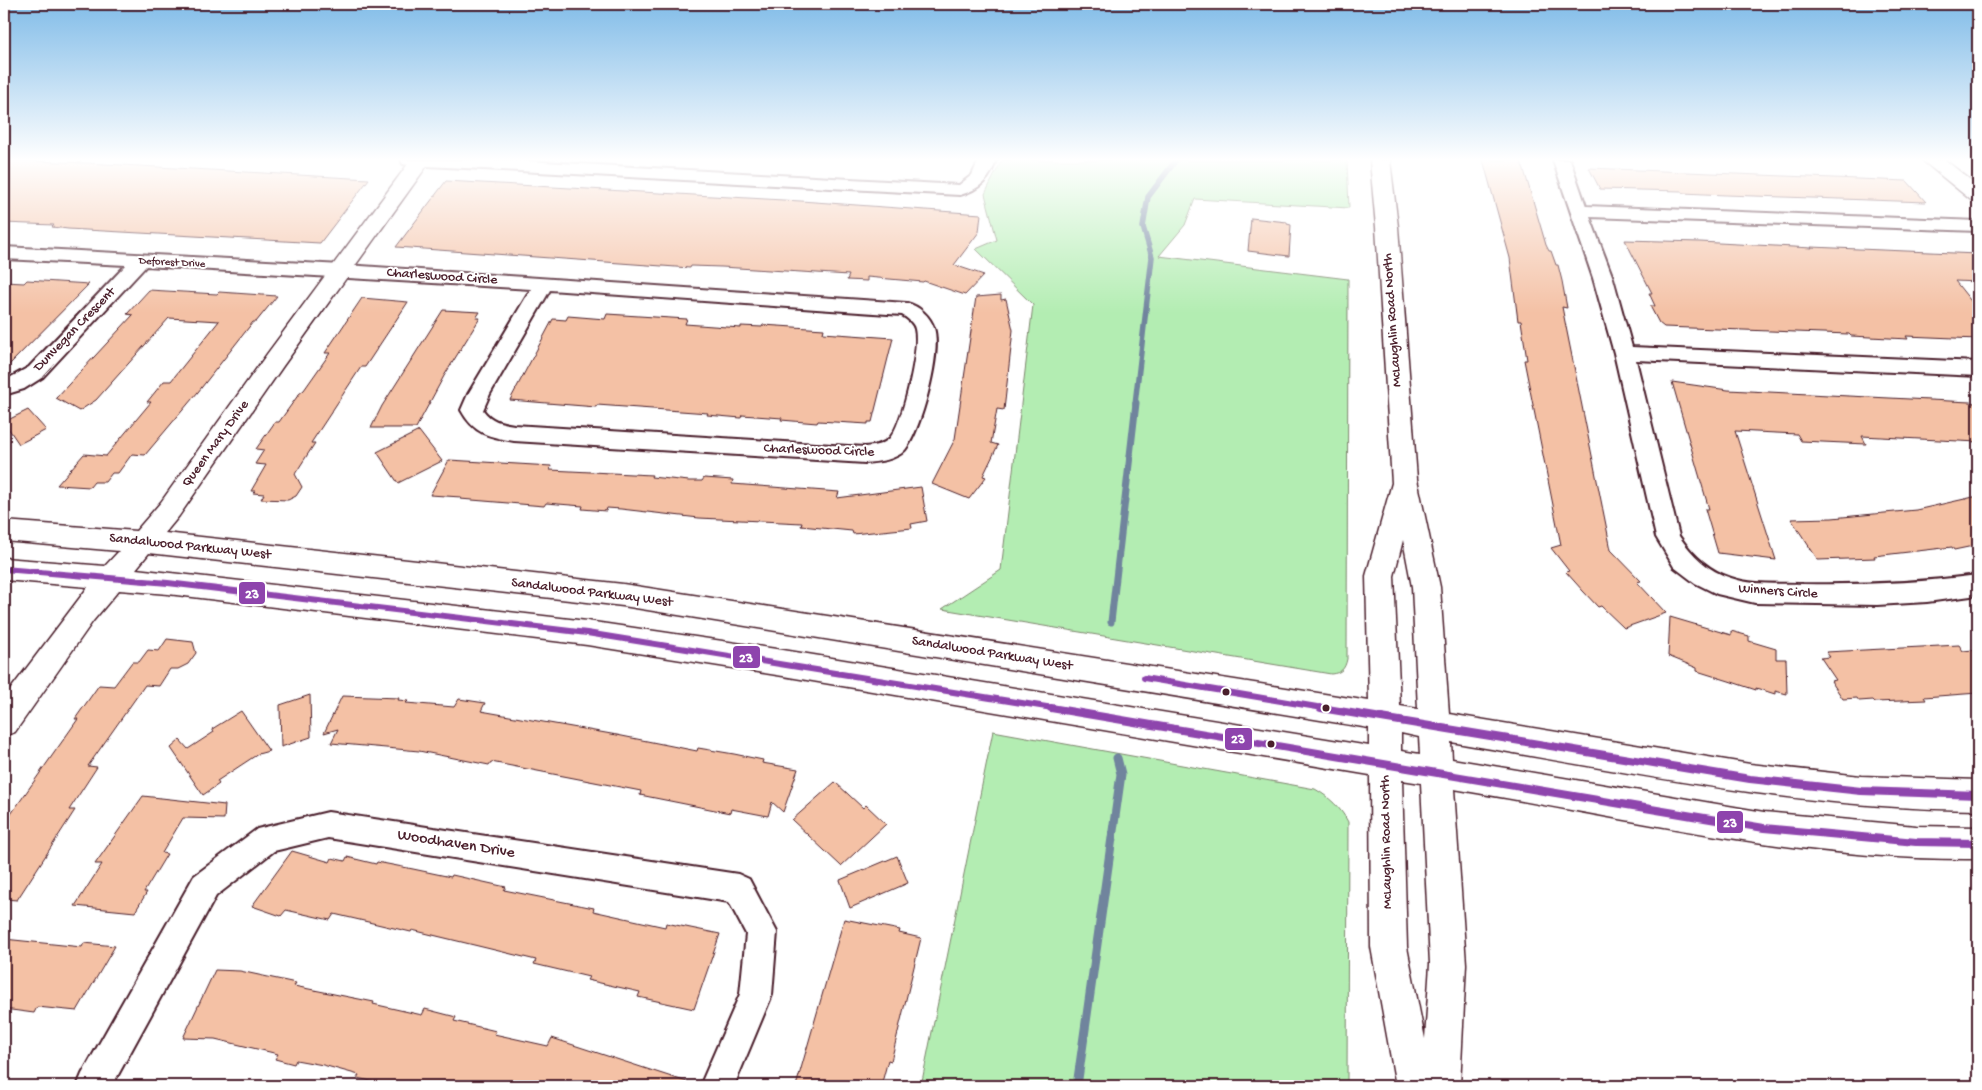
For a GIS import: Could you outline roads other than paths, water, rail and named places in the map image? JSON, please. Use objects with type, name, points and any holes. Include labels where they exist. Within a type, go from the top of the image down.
[{"type":"main road","name":"Queen Mary Drive","points":[[4,722],[83,613],[170,509],[382,211]]},
{"type":"main road","name":"McLaughlin Road North","points":[[1385,211],[1404,480],[1426,587],[1448,964],[1442,1086]]},
{"type":"main road","name":"McLaughlin Road North","points":[[1404,480],[1380,576],[1389,947],[1415,1086]]},
{"type":"main road","name":"Sandalwood Parkway West","points":[[4,531],[142,542],[623,595],[1384,717],[1750,779],[1861,791],[1978,795]]},
{"type":"main road","points":[[4,569],[178,584],[596,634],[783,662],[1437,771],[1764,828],[1844,837],[1916,842],[1978,843]]},
{"type":"street","points":[[1580,211],[1978,226]]},
{"type":"street","name":"Winners Circle","points":[[1580,211],[1603,278],[1624,353],[1668,537],[1682,560],[1704,576],[1726,588],[1755,593],[1797,595],[1919,593],[1978,585]]},
{"type":"street","name":"Deforest Drive","points":[[4,253],[341,271]]},
{"type":"street","name":"Dunvegan Crescent","points":[[4,388],[17,384],[36,372],[140,261]]},
{"type":"street","name":"Charleswood Circle","points":[[341,271],[752,297],[906,310],[920,320],[925,329],[925,345],[920,383],[903,435],[891,449],[880,454],[865,455],[514,432],[483,426],[476,420],[472,410],[479,394],[544,284]]},
{"type":"street","points":[[1624,353],[1978,369]]},
{"type":"street","name":"Woodhaven Drive","points":[[94,1086],[205,886],[267,839],[328,825],[738,889],[762,932],[756,995],[717,1086]]},
{"type":"waterway","points":[[1135,404],[1152,257],[1143,227],[1146,211]]},
{"type":"waterway","points":[[1111,622],[1136,403]]},
{"type":"waterway","points":[[1077,1086],[1121,774],[1117,758]]}]
